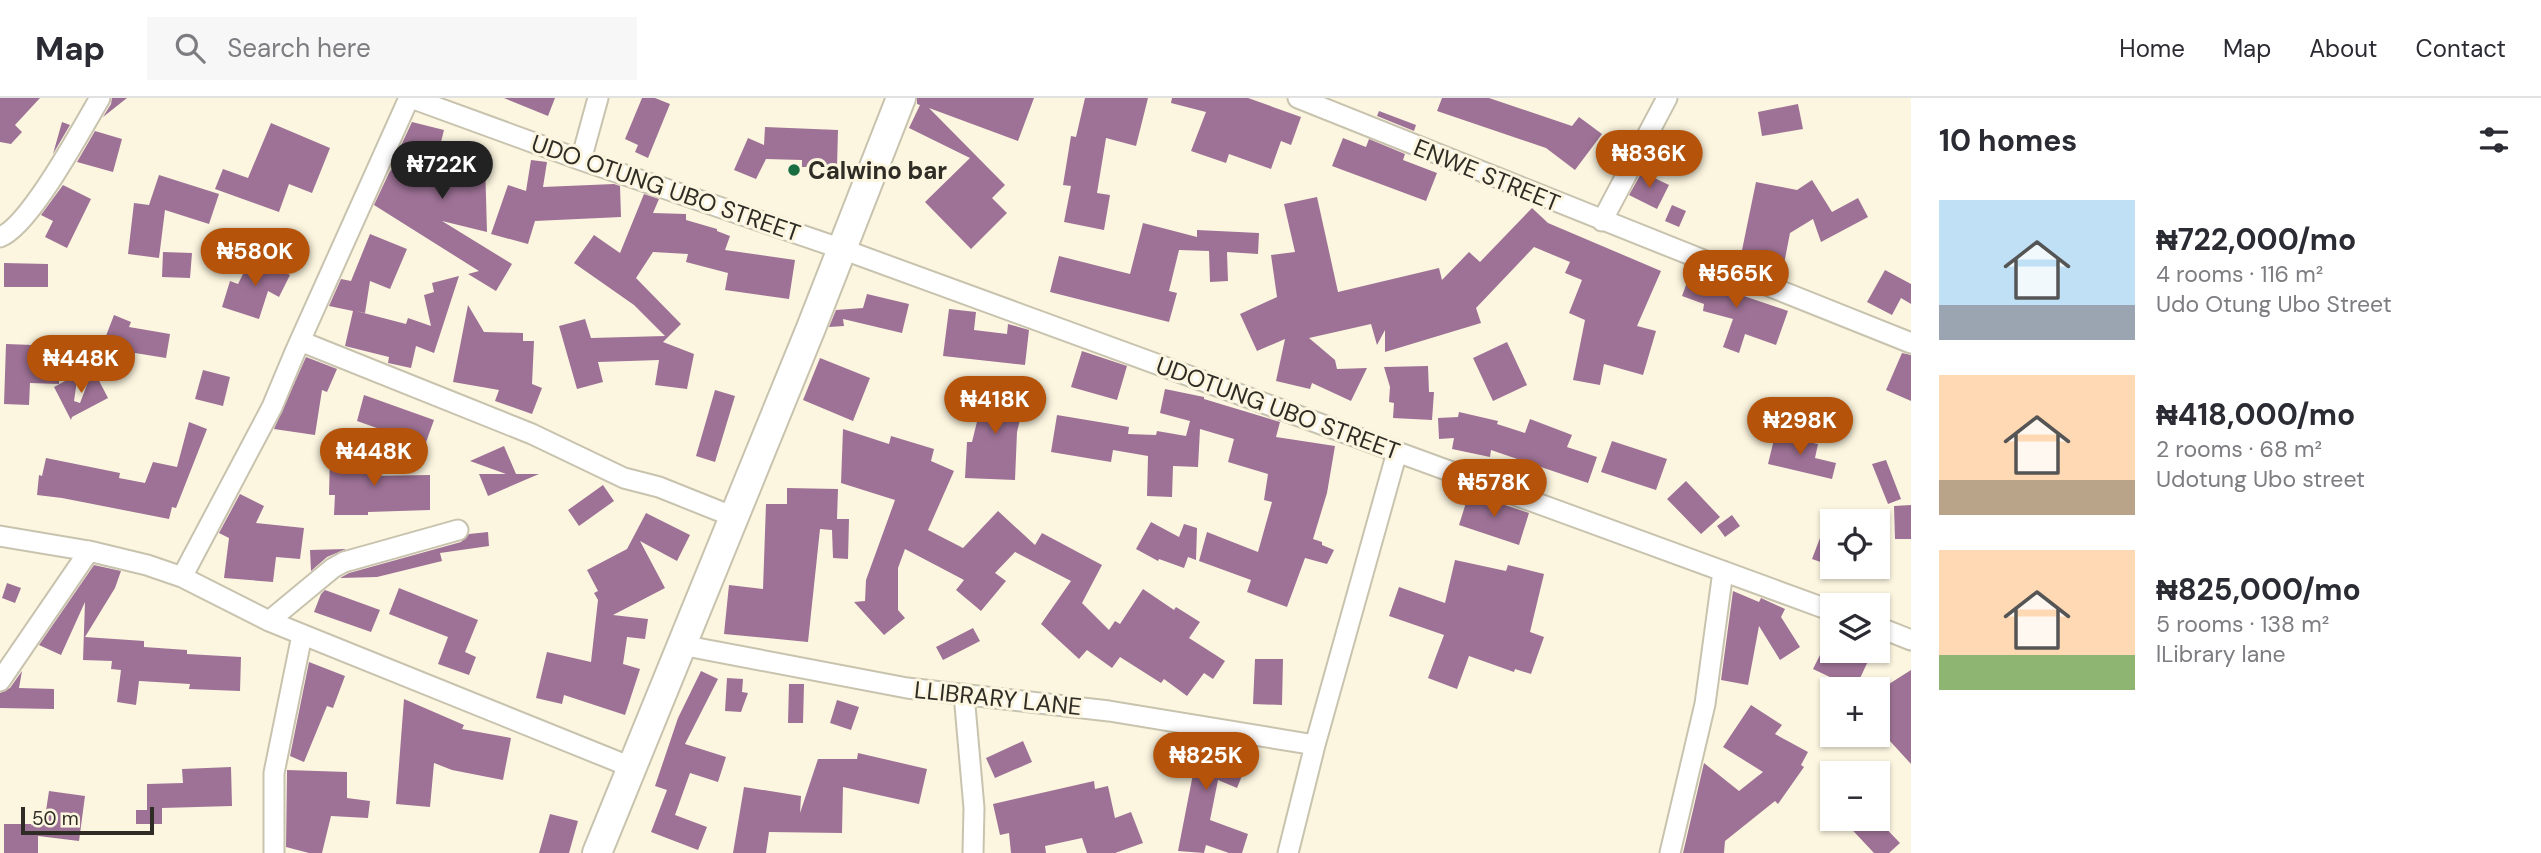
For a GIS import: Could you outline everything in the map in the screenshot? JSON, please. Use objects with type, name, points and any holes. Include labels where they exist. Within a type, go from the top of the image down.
[{"type":"street","points":[[0,237],[19,224],[53,175],[100,98]]},
{"type":"street","points":[[181,577],[272,407],[410,98]]},
{"type":"street","name":"UDO OTUNG UBO STREET","points":[[410,98],[580,160],[842,249]]},
{"type":"street","points":[[580,160],[598,98]]},
{"type":"street","points":[[597,853],[901,98]]},
{"type":"street","name":"ENWE STREET","points":[[1298,98],[1911,343]]},
{"type":"street","points":[[1602,220],[1667,98]]},
{"type":"street","name":"UDOTUNG UBO STREET","points":[[842,249],[1820,607]]},
{"type":"street","points":[[300,341],[532,434],[624,478],[659,487],[734,517]]},
{"type":"street","points":[[1288,853],[1315,745],[1397,452]]},
{"type":"street","points":[[269,621],[344,562],[458,530]]},
{"type":"street","points":[[0,536],[89,551],[147,565],[181,577],[302,635],[631,767]]},
{"type":"street","points":[[0,681],[89,551]]},
{"type":"street","points":[[1670,853],[1704,704],[1723,571]]},
{"type":"street","points":[[1890,631],[1911,639]]},
{"type":"street","points":[[274,853],[274,773],[302,635]]},
{"type":"street","name":"LLIBRARY LANE","points":[[681,645],[907,688],[1109,710],[1315,745]]},
{"type":"street","points":[[964,694],[974,798],[973,853]]},
{"type":"building","points":[[0,98],[40,98],[15,125],[22,132],[11,144],[0,142]]},
{"type":"building","points":[[112,98],[127,98],[103,117],[111,104]]},
{"type":"building","points":[[504,98],[555,98],[548,116]]},
{"type":"building","points":[[642,98],[655,98],[670,104],[648,158],[635,152],[638,145],[625,139]]},
{"type":"building","points":[[917,98],[1034,98],[1018,141],[929,108],[1005,185],[992,198],[1007,213],[971,249],[925,202],[970,158],[909,128],[920,105],[917,104]]},
{"type":"building","points":[[1085,98],[1148,98],[1136,146],[1106,138],[1097,193],[1110,195],[1104,230],[1064,222],[1071,186],[1063,185],[1071,136],[1076,137]]},
{"type":"building","points":[[1172,98],[1248,98],[1301,117],[1291,145],[1281,141],[1271,169],[1229,154],[1226,163],[1191,151],[1206,112],[1171,103]]},
{"type":"building","points":[[1442,98],[1489,98],[1572,126],[1579,117],[1602,134],[1575,170],[1546,148],[1437,111]]},
{"type":"building","points":[[1798,104],[1803,129],[1762,136],[1758,112]]},
{"type":"building","points":[[1379,111],[1416,125],[1414,131],[1377,116]]},
{"type":"building","points":[[62,122],[70,125],[53,154]]},
{"type":"building","points":[[412,122],[444,130],[436,162],[485,162],[487,232],[442,221],[512,264],[496,291],[468,274],[479,271],[374,205],[401,155],[397,154]]},
{"type":"building","points":[[271,123],[330,148],[312,193],[289,184],[279,212],[215,189],[223,169],[248,178]]},
{"type":"building","points":[[765,127],[838,130],[837,167],[802,167],[802,160],[766,159],[756,179],[734,170],[748,138],[764,145]]},
{"type":"building","points":[[95,131],[122,139],[113,172],[77,162]]},
{"type":"building","points":[[1343,138],[1366,147],[1369,139],[1405,154],[1403,160],[1437,173],[1426,201],[1332,166]]},
{"type":"building","points":[[531,160],[547,162],[543,187],[620,186],[621,217],[535,221],[528,244],[491,234],[508,185],[526,191]]},
{"type":"building","points":[[1642,172],[1669,185],[1657,209],[1629,195]]},
{"type":"building","points":[[159,175],[219,194],[209,224],[165,210],[159,258],[128,254],[134,203],[149,205]]},
{"type":"building","points":[[1812,180],[1832,212],[1858,198],[1868,217],[1821,242],[1813,219],[1790,233],[1784,264],[1741,255],[1756,182],[1797,190]]},
{"type":"building","points":[[63,185],[91,199],[67,248],[45,237],[53,221],[41,215]]},
{"type":"building","points":[[644,194],[659,199],[653,213],[686,214],[686,220],[717,229],[730,236],[725,250],[795,260],[789,299],[725,290],[728,273],[686,262],[688,254],[653,252],[636,278],[681,324],[663,342],[694,354],[687,389],[655,385],[659,360],[598,362],[603,382],[577,389],[559,326],[585,319],[591,338],[665,336],[634,305],[574,263],[594,235],[620,253]]},
{"type":"building","points":[[1317,197],[1338,292],[1439,268],[1442,280],[1469,252],[1480,262],[1532,208],[1548,223],[1661,271],[1637,326],[1656,331],[1643,375],[1604,364],[1600,385],[1573,380],[1585,320],[1569,313],[1582,280],[1565,273],[1570,262],[1534,247],[1476,308],[1481,323],[1385,352],[1385,330],[1377,345],[1371,324],[1309,338],[1335,360],[1337,369],[1367,368],[1351,401],[1312,383],[1310,389],[1276,381],[1285,339],[1257,351],[1240,314],[1277,297],[1271,255],[1295,252],[1284,204]]},
{"type":"building","points":[[1672,205],[1686,211],[1679,227],[1665,221]]},
{"type":"building","points":[[1143,223],[1197,237],[1197,230],[1259,233],[1258,254],[1227,252],[1228,281],[1210,282],[1209,251],[1179,250],[1169,291],[1177,293],[1169,322],[1050,292],[1059,256],[1130,274]]},
{"type":"building","points":[[370,234],[407,249],[390,289],[370,281],[365,313],[356,311],[406,324],[408,318],[431,326],[424,295],[434,292],[432,283],[459,276],[434,353],[416,346],[411,368],[388,363],[389,357],[345,346],[353,311],[329,306],[341,279],[351,281]]},
{"type":"building","points":[[163,252],[192,253],[190,278],[162,277]]},
{"type":"building","points":[[252,256],[290,275],[279,297],[268,291],[259,319],[222,307],[230,281],[238,284]]},
{"type":"building","points":[[4,263],[48,264],[48,287],[4,287]]},
{"type":"building","points":[[1692,269],[1733,285],[1732,292],[1788,311],[1776,345],[1745,334],[1739,353],[1723,347],[1733,319],[1703,311],[1704,304],[1682,296]]},
{"type":"building","points":[[1885,270],[1911,284],[1911,304],[1901,298],[1892,315],[1867,302]]},
{"type":"building","points":[[867,294],[909,304],[902,333],[843,319],[844,326],[829,327],[836,310],[863,308]]},
{"type":"building","points":[[468,305],[484,332],[523,333],[523,341],[534,341],[532,384],[542,388],[532,414],[495,401],[499,390],[453,382]]},
{"type":"building","points":[[949,309],[976,312],[974,330],[1007,334],[1008,324],[1029,330],[1025,365],[943,356]]},
{"type":"building","points":[[114,315],[131,322],[129,327],[170,334],[166,358],[135,353],[134,360],[99,354]]},
{"type":"building","points":[[1507,342],[1527,385],[1493,401],[1473,358]]},
{"type":"building","points":[[6,344],[60,346],[59,384],[30,383],[29,405],[4,404]]},
{"type":"building","points":[[1082,351],[1127,366],[1117,400],[1071,387]]},
{"type":"building","points":[[1902,353],[1911,355],[1911,401],[1886,390]]},
{"type":"building","points":[[306,357],[337,369],[327,392],[322,390],[315,435],[274,429]]},
{"type":"building","points":[[820,358],[870,378],[853,421],[803,400]]},
{"type":"building","points":[[1428,366],[1429,392],[1434,392],[1432,420],[1393,418],[1394,403],[1389,402],[1390,387],[1384,367]]},
{"type":"building","points":[[93,369],[108,398],[71,420],[54,387],[78,374],[74,401],[80,403]]},
{"type":"building","points":[[203,370],[230,377],[223,406],[195,399]]},
{"type":"building","points":[[986,385],[1026,395],[1017,432],[1015,480],[965,478],[967,442],[972,442]]},
{"type":"building","points":[[1165,389],[1204,397],[1280,422],[1276,437],[1335,446],[1327,493],[1313,539],[1334,550],[1327,564],[1305,558],[1287,607],[1247,592],[1251,580],[1199,561],[1207,532],[1258,552],[1272,502],[1264,500],[1268,474],[1228,462],[1234,439],[1200,429],[1198,467],[1173,466],[1172,497],[1147,496],[1148,456],[1113,450],[1111,462],[1051,452],[1057,415],[1129,427],[1128,434],[1156,435],[1157,431],[1186,436],[1190,421],[1160,413]]},
{"type":"building","points":[[715,390],[735,396],[715,462],[696,456]]},
{"type":"building","points":[[364,395],[434,420],[425,445],[357,421]]},
{"type":"building","points":[[1459,412],[1498,421],[1497,424],[1525,433],[1530,419],[1572,435],[1567,447],[1597,457],[1588,483],[1491,450],[1490,457],[1452,449],[1454,438],[1439,439],[1438,418],[1458,417]]},
{"type":"building","points":[[189,422],[207,429],[176,508],[172,507],[169,519],[37,495],[39,475],[42,476],[46,458],[120,473],[119,478],[145,483],[153,462],[177,467]]},
{"type":"building","points":[[843,429],[889,444],[891,436],[934,449],[931,461],[954,471],[928,530],[963,548],[998,511],[1035,545],[1042,533],[1102,565],[1082,603],[1109,630],[1115,621],[1120,624],[1143,589],[1174,610],[1176,607],[1200,622],[1189,638],[1225,661],[1213,679],[1204,673],[1187,696],[1164,679],[1161,683],[1120,657],[1112,668],[1087,650],[1079,659],[1041,624],[1071,581],[1015,552],[995,573],[1006,581],[981,611],[956,590],[964,580],[905,549],[898,568],[898,610],[905,618],[884,635],[854,602],[865,601],[866,580],[895,500],[841,483]]},
{"type":"building","points":[[1775,435],[1818,444],[1815,458],[1836,463],[1832,479],[1768,464]]},
{"type":"building","points":[[1612,441],[1667,459],[1656,490],[1601,472]]},
{"type":"building","points":[[504,446],[516,474],[539,474],[488,496],[479,474],[506,474],[470,461]]},
{"type":"building","points":[[330,454],[369,455],[369,476],[430,475],[430,510],[334,515],[335,495],[329,495]]},
{"type":"building","points":[[1886,460],[1901,499],[1888,504],[1872,464]]},
{"type":"building","points":[[1686,481],[1720,517],[1701,534],[1667,499]]},
{"type":"building","points":[[603,485],[614,501],[579,526],[568,510]]},
{"type":"building","points":[[787,488],[838,489],[837,519],[849,519],[848,559],[833,558],[832,530],[820,529],[808,642],[724,634],[729,585],[763,589],[766,504],[787,504]]},
{"type":"building","points":[[1469,493],[1529,513],[1519,545],[1459,525]]},
{"type":"building","points":[[240,494],[264,506],[256,523],[304,528],[300,559],[276,557],[273,582],[224,578],[229,538],[219,533]]},
{"type":"building","points":[[1911,505],[1911,539],[1895,539],[1894,506]]},
{"type":"building","points":[[646,513],[690,535],[677,561],[640,541],[665,588],[613,615],[648,619],[645,639],[627,637],[623,664],[640,669],[625,715],[564,695],[562,704],[536,698],[547,652],[591,662],[598,600],[594,593],[598,591],[587,570],[627,549]]},
{"type":"building","points":[[1732,515],[1740,526],[1725,537],[1717,526]]},
{"type":"building","points":[[1151,522],[1179,537],[1184,524],[1197,528],[1196,560],[1188,557],[1184,568],[1159,559],[1158,561],[1136,549]]},
{"type":"building","points":[[488,532],[489,546],[440,553],[442,561],[377,577],[340,578],[349,573],[461,542],[469,534]]},
{"type":"building","points":[[1820,538],[1820,562],[1812,559]]},
{"type":"building","points":[[346,549],[327,557],[311,571],[310,550]]},
{"type":"building","points":[[1455,560],[1506,571],[1508,565],[1544,574],[1530,632],[1544,637],[1531,674],[1515,669],[1514,672],[1469,656],[1457,689],[1428,678],[1444,635],[1389,616],[1399,587],[1445,603]]},
{"type":"building","points":[[94,565],[121,571],[115,588],[85,637],[144,641],[144,647],[187,650],[187,654],[241,657],[240,691],[189,689],[190,684],[139,681],[136,705],[117,702],[121,670],[111,669],[112,661],[83,660],[85,602],[61,655],[39,645]]},
{"type":"building","points":[[7,583],[21,588],[15,603],[2,598]]},
{"type":"building","points":[[399,588],[478,620],[465,652],[476,657],[469,675],[438,664],[448,637],[389,614]]},
{"type":"building","points":[[325,590],[380,610],[371,632],[314,612]]},
{"type":"building","points":[[1733,591],[1759,602],[1761,598],[1785,609],[1781,617],[1800,647],[1780,660],[1759,626],[1748,685],[1721,680]]},
{"type":"building","points":[[973,628],[980,641],[943,660],[936,647]]},
{"type":"building","points":[[1820,655],[1820,663],[1867,663],[1861,677],[1830,677],[1813,669]]},
{"type":"building","points":[[1255,659],[1283,659],[1282,705],[1253,704]]},
{"type":"building","points":[[309,662],[345,676],[333,708],[327,706],[304,762],[290,756]]},
{"type":"building","points":[[1911,670],[1911,764],[1890,741],[1890,683]]},
{"type":"building","points":[[22,671],[19,688],[54,689],[54,709],[0,708],[0,693],[10,688]]},
{"type":"building","points":[[701,671],[718,679],[685,744],[726,757],[718,782],[690,773],[675,815],[707,827],[698,850],[651,832],[667,790],[655,786],[678,718]]},
{"type":"building","points":[[727,678],[743,679],[742,692],[748,693],[741,712],[725,711]]},
{"type":"building","points":[[789,684],[804,684],[803,723],[788,723]]},
{"type":"building","points":[[404,699],[464,725],[462,729],[511,738],[503,780],[452,770],[434,763],[430,807],[396,804]]},
{"type":"building","points":[[837,700],[859,707],[851,730],[830,723]]},
{"type":"building","points":[[1751,705],[1782,725],[1775,734],[1808,752],[1801,765],[1804,767],[1778,804],[1775,801],[1725,841],[1724,853],[1683,853],[1704,763],[1739,791],[1763,772],[1723,747]]},
{"type":"building","points":[[1168,733],[1218,751],[1221,744],[1250,756],[1237,788],[1218,780],[1210,820],[1248,834],[1242,853],[1229,853],[1206,845],[1204,853],[1178,851],[1193,774],[1157,760]]},
{"type":"building","points":[[1023,741],[1032,762],[995,778],[986,758]]},
{"type":"building","points":[[858,753],[927,769],[919,804],[843,787],[842,833],[769,832],[766,853],[733,853],[744,787],[801,796],[800,813],[818,759],[857,759]]},
{"type":"building","points":[[231,767],[232,806],[162,808],[162,824],[136,824],[136,810],[147,810],[147,784],[183,783],[182,769]]},
{"type":"building","points":[[287,770],[347,772],[347,798],[370,801],[368,818],[331,816],[322,853],[309,853],[286,847]]},
{"type":"building","points":[[1094,781],[1095,789],[1108,786],[1115,818],[1131,812],[1143,843],[1115,853],[1087,853],[1082,838],[1045,846],[1046,853],[1011,853],[1009,833],[1000,835],[993,804]]},
{"type":"building","points":[[49,791],[85,796],[79,841],[38,836],[38,853],[4,853],[4,824],[44,824]]},
{"type":"building","points":[[550,814],[578,821],[569,853],[539,853]]},
{"type":"building","points":[[1853,831],[1888,831],[1900,843],[1889,853],[1874,853]]},
{"type":"place","name":"Calwino bar","points":[[794,170]]}]
